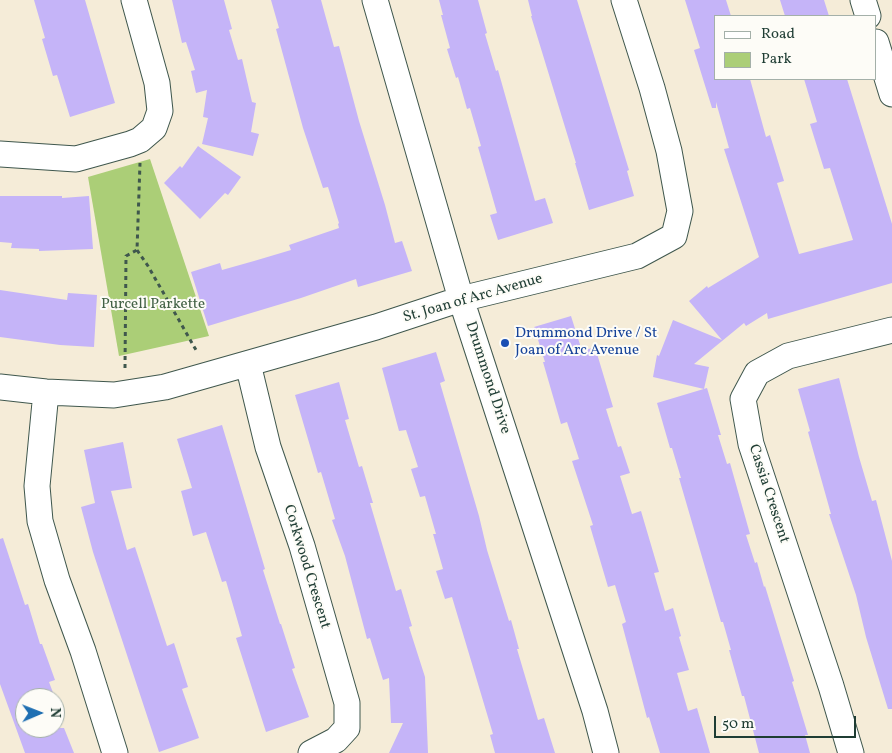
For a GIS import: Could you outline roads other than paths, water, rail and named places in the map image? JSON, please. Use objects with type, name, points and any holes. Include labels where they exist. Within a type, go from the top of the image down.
[{"type":"street","points":[[0,154],[76,159],[130,144],[140,140],[154,128],[160,111],[157,82],[134,0]]},
{"type":"street","name":"Drummond Drive","points":[[375,0],[461,299],[606,753]]},
{"type":"street","name":"St. Joan of Arc Avenue","points":[[0,387],[46,392],[114,395],[165,387],[376,327],[461,299],[638,256],[674,236],[680,211],[669,151],[652,88],[624,0]]},
{"type":"street","points":[[863,0],[868,15]]},
{"type":"street","points":[[877,45],[892,94]]},
{"type":"street","name":"Cassia Crescent","points":[[851,753],[828,676],[751,444],[743,398],[757,373],[788,356],[892,330]]},
{"type":"street","name":"Corkwood Crescent","points":[[248,364],[268,447],[302,546],[347,703],[347,728],[336,740],[311,753]]},
{"type":"street","points":[[46,392],[37,486],[40,520],[57,580],[83,651],[115,753]]},
{"type":"place","name":"Drummond Drive / St Joan of Arc Avenue","points":[[505,343]]},
{"type":"park label","name":"Purcell Parkette","points":[[153,305]]}]
